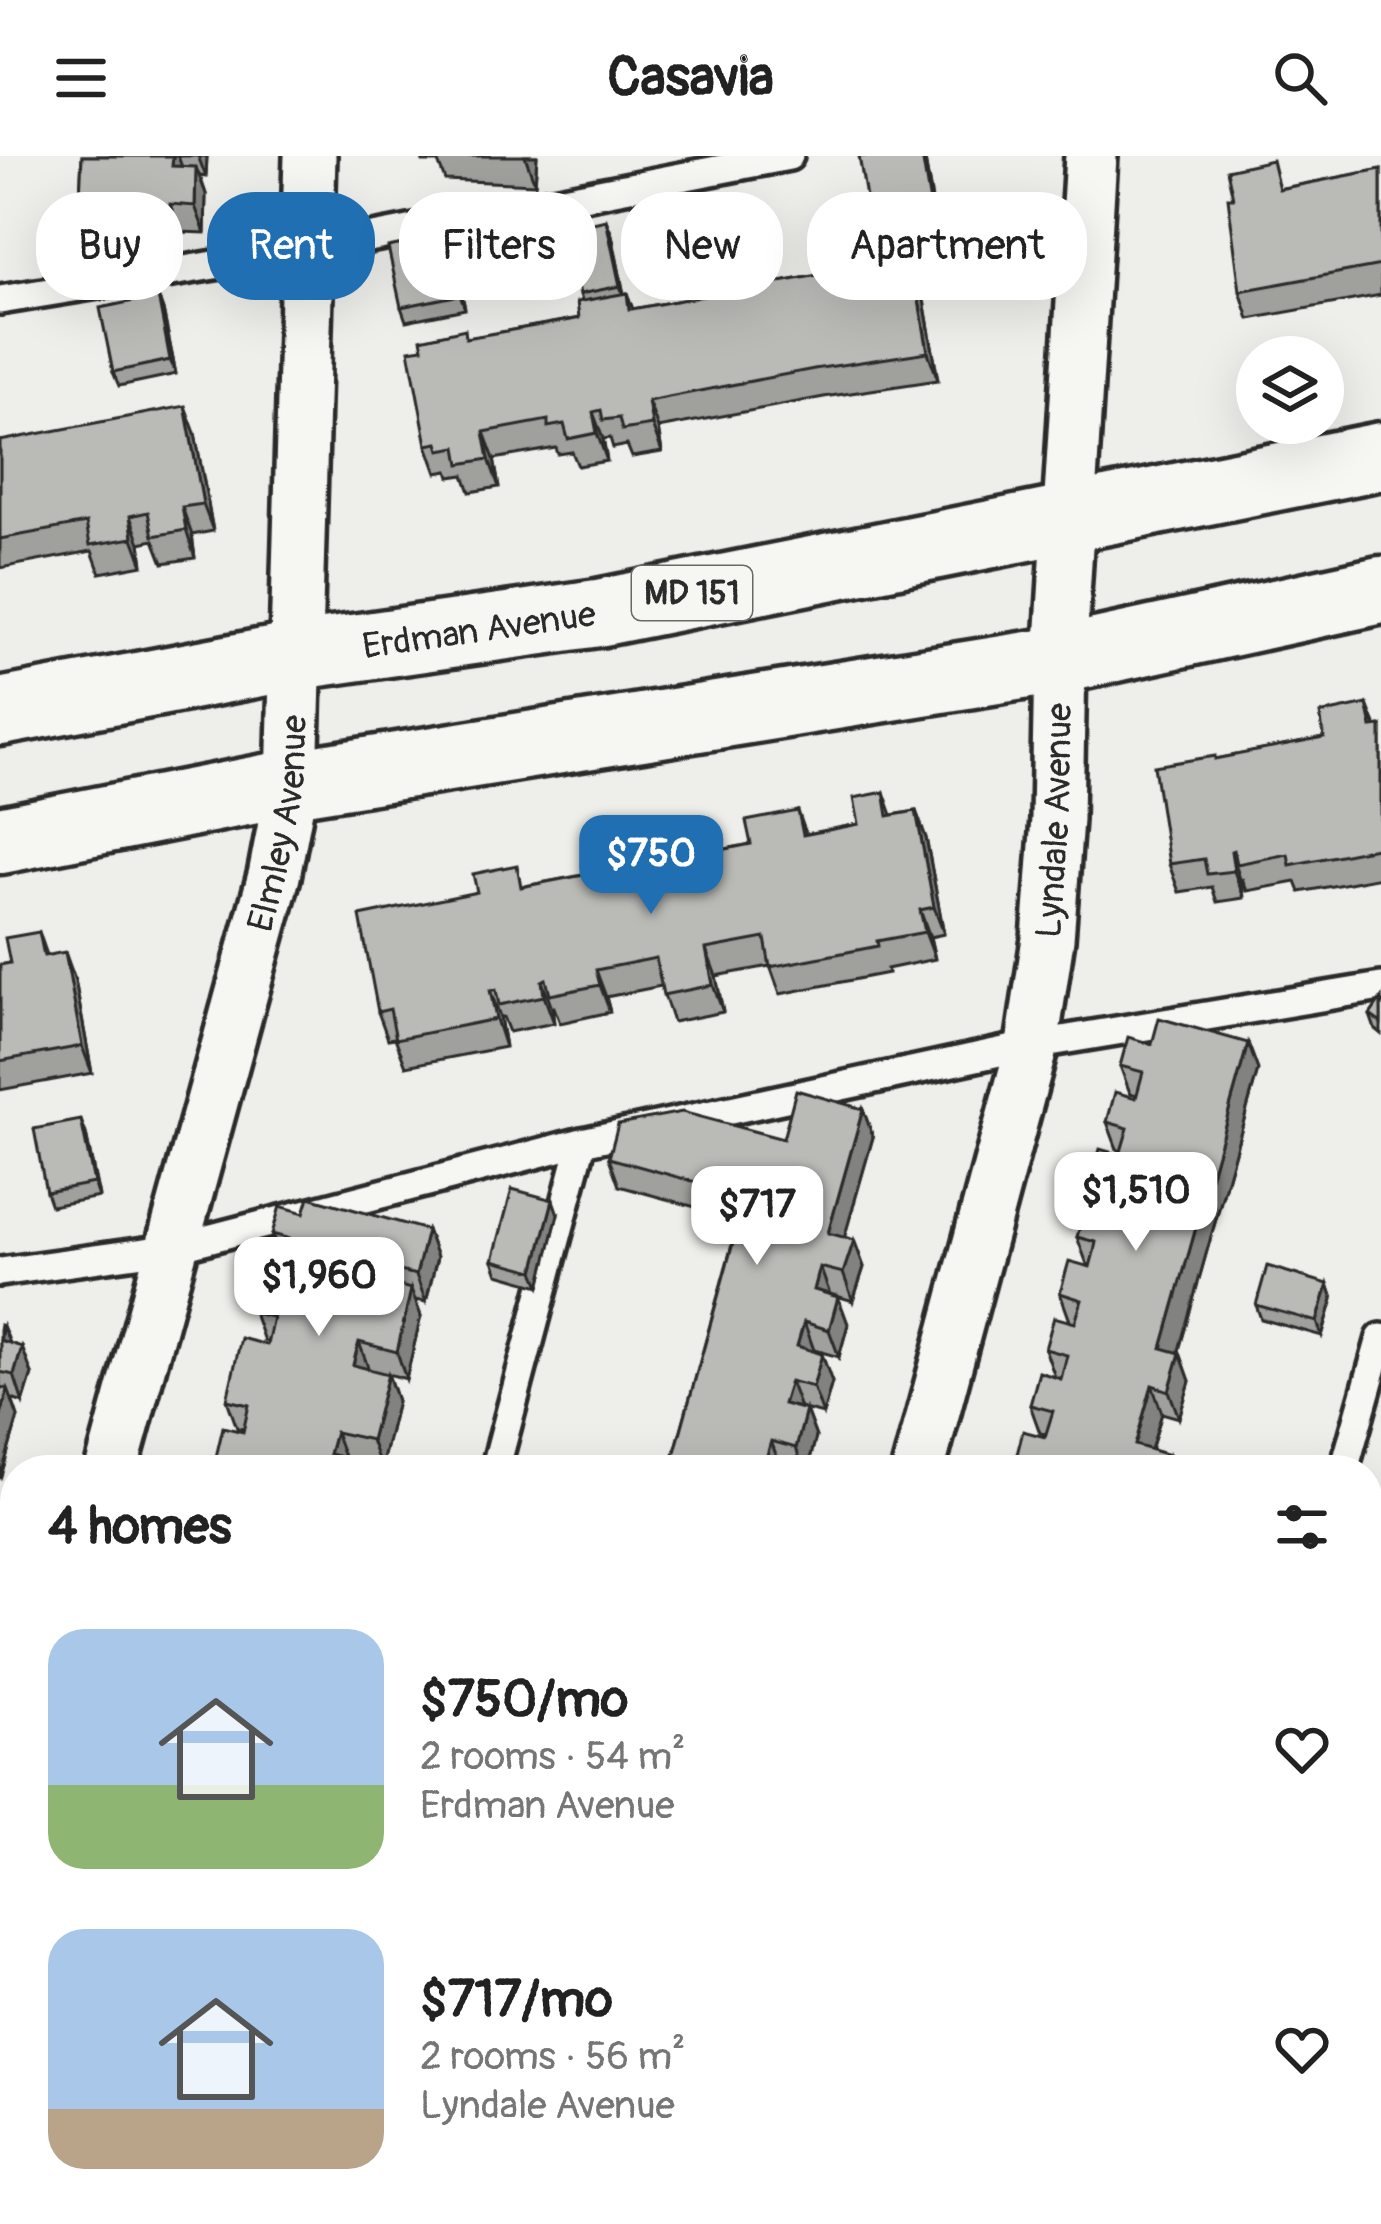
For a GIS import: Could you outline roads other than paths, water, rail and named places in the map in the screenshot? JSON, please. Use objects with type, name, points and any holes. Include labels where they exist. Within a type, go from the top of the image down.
[{"type":"main road","name":"Erdman Avenue","points":[[0,712],[296,656],[598,613],[1381,456]]},
{"type":"main road","points":[[0,840],[292,783],[1060,660],[1381,590]]},
{"type":"street","name":"Elmley Avenue","points":[[309,192],[310,156]]},
{"type":"street","name":"Lyndale Avenue","points":[[922,1455],[1032,1045],[1048,939],[1091,156]]},
{"type":"street","name":"Elmley Avenue","points":[[116,1455],[274,876],[292,783],[306,300]]},
{"type":"lane","points":[[375,235],[696,165],[789,156]]},
{"type":"lane","points":[[0,300],[207,266]]},
{"type":"lane","points":[[0,1272],[173,1247],[582,1142],[1032,1045],[1381,988]]},
{"type":"lane","points":[[499,1455],[582,1142]]},
{"type":"lane","points":[[1348,1455],[1381,1338]]}]
